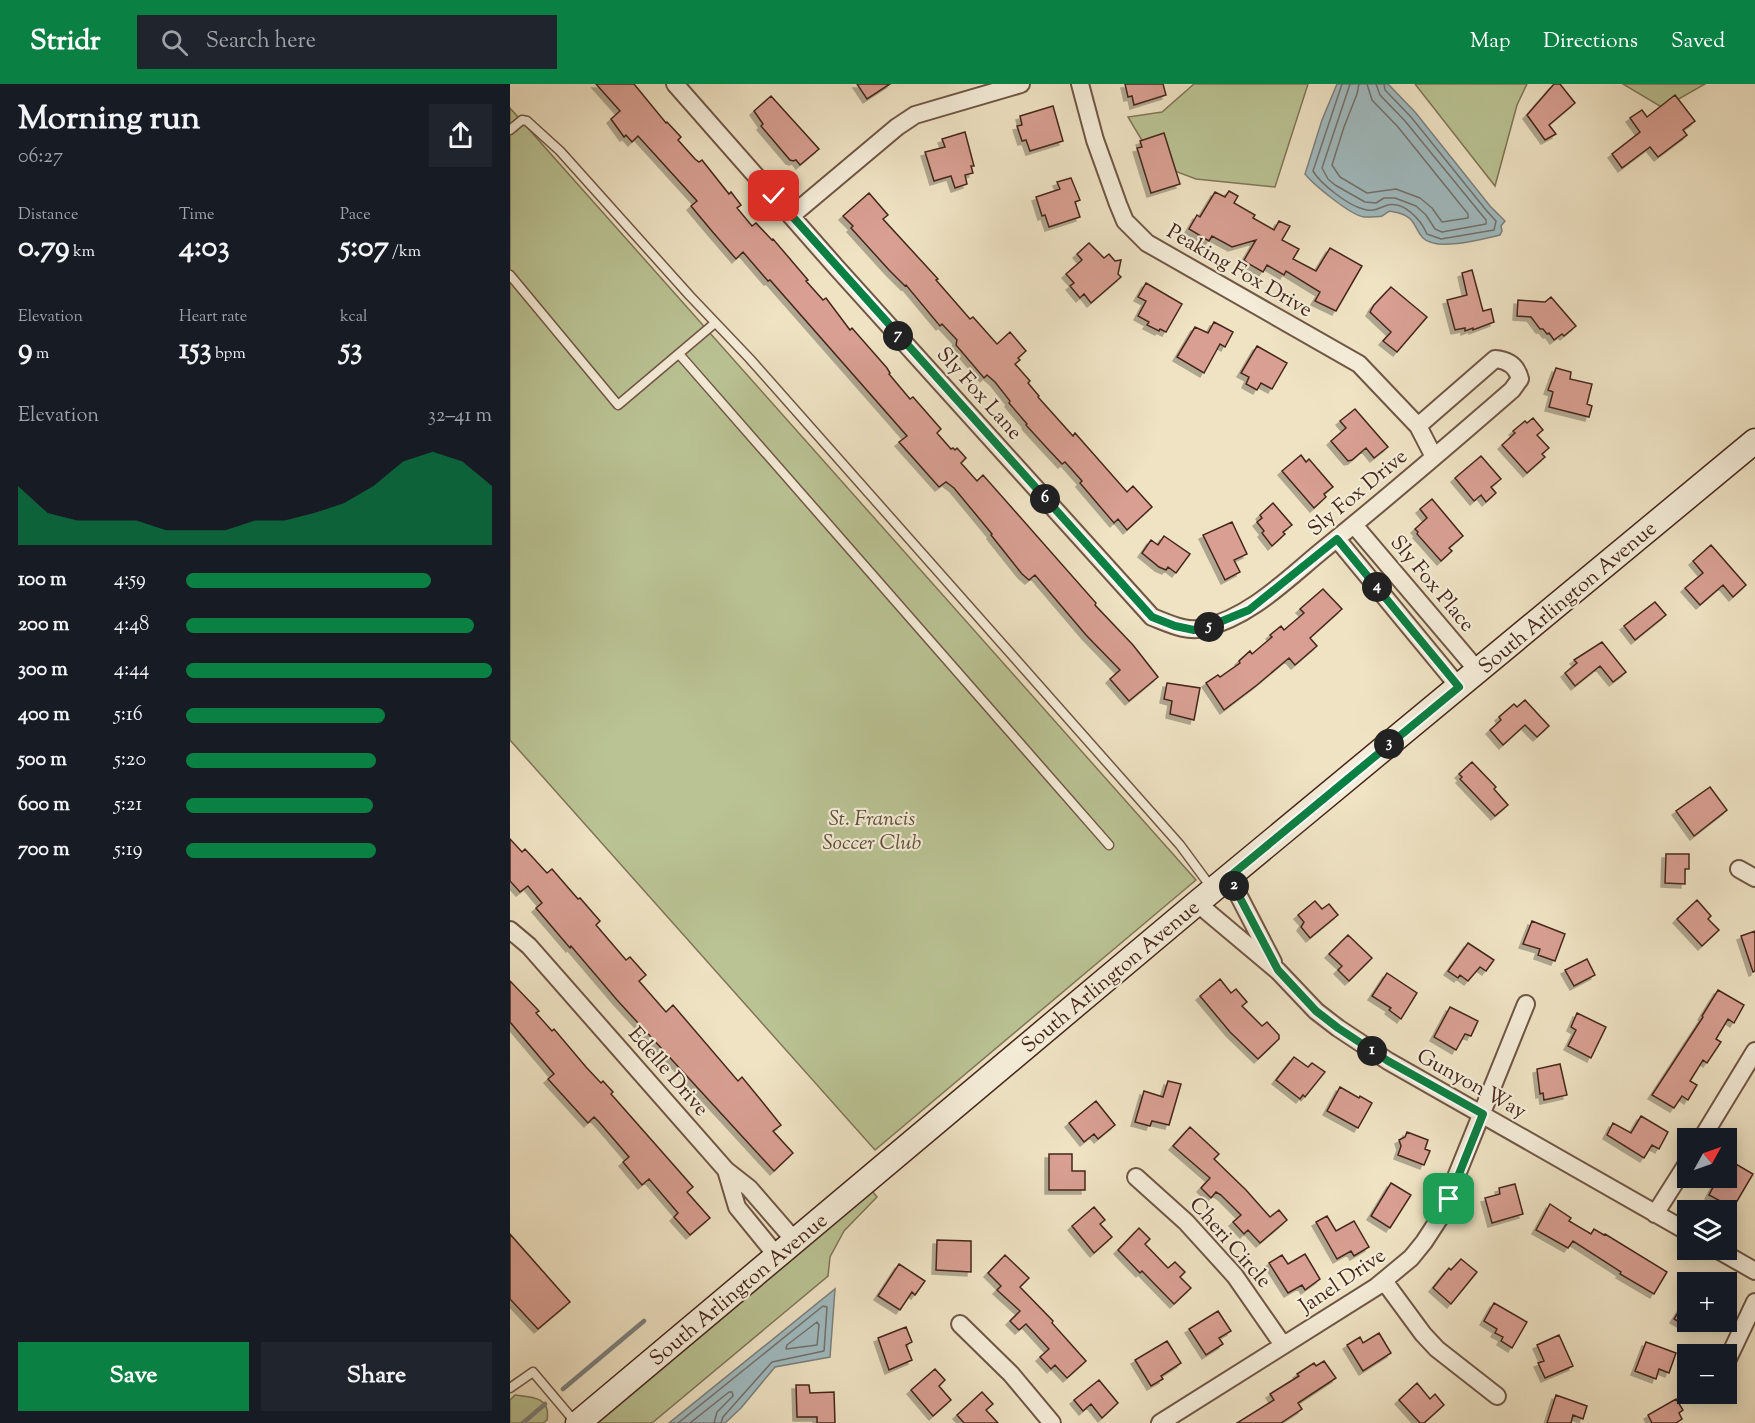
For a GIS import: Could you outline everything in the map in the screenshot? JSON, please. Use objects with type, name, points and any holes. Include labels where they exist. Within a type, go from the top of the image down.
[{"type":"street","name":"Sly Fox Lane","points":[[675,84],[1152,617],[1194,630]]},
{"type":"street","points":[[791,216],[897,127],[915,115],[1021,84]]},
{"type":"street","name":"Peaking Fox Drive","points":[[1080,84],[1095,140],[1125,220],[1147,243],[1359,364],[1418,426],[1434,457]]},
{"type":"street","name":"Sly Fox Drive","points":[[1194,630],[1205,628],[1249,610],[1354,525],[1512,390],[1520,379],[1517,370],[1510,363],[1495,359],[1418,426]]},
{"type":"street","name":"South Arlington Avenue","points":[[577,1423],[1213,890],[1755,441]]},
{"type":"street","name":"Sly Fox Place","points":[[1354,525],[1478,671]]},
{"type":"street","points":[[1337,539],[1459,687]]},
{"type":"street","points":[[1739,868],[1755,878]]},
{"type":"street","points":[[1213,890],[1278,970]]},
{"type":"street","name":"Gunyon Way","points":[[1213,890],[1278,970],[1316,1011],[1346,1033],[1388,1061],[1677,1226]]},
{"type":"street","name":"Edelle Drive","points":[[510,930],[529,946],[726,1170],[749,1188],[795,1241]]},
{"type":"street","name":"Janel Drive","points":[[1160,1423],[1384,1281],[1411,1258],[1432,1231],[1446,1206],[1526,1004]]},
{"type":"street","points":[[1708,1128],[1755,1051]]},
{"type":"street","points":[[726,1170],[737,1207],[777,1256]]},
{"type":"street","name":"Cheri Circle","points":[[1136,1178],[1186,1222],[1236,1276],[1283,1345]]},
{"type":"street","points":[[1655,1214],[1677,1179]]},
{"type":"street","points":[[1736,1260],[1755,1271]]},
{"type":"street","points":[[1384,1281],[1423,1334],[1437,1349],[1497,1396]]},
{"type":"street","points":[[1735,1344],[1755,1302]]},
{"type":"street","points":[[960,1324],[1011,1374],[1052,1423]]},
{"type":"lane","points":[[510,130],[522,120],[527,121],[560,151],[758,368],[1180,845],[1213,890]]},
{"type":"lane","points":[[510,275],[618,405],[715,323]]},
{"type":"lane","points":[[679,354],[1108,845]]},
{"type":"lane","points":[[510,1388],[533,1372],[577,1423]]},
{"type":"green space","points":[[1194,84],[1308,84],[1275,187],[1196,179],[1156,164],[1128,117],[1162,112]]},
{"type":"green space","points":[[1415,84],[1527,84],[1517,105],[1495,186]]},
{"type":"green space","points":[[1623,84],[1705,84],[1663,108]]},
{"type":"green space","name":"St. Francis Soccer Club","points":[[510,108],[1196,880],[875,1150],[510,740]]},
{"type":"green space","points":[[869,1187],[877,1197],[844,1231],[830,1257],[828,1276],[652,1423],[592,1423]]},
{"type":"green space","points":[[515,1395],[534,1398],[543,1403],[546,1407],[547,1420],[543,1423],[510,1423],[510,1400]]},
{"type":"water","points":[[1337,84],[1388,84],[1415,112],[1490,206],[1505,221],[1501,226],[1500,235],[1460,243],[1430,242],[1423,238],[1407,216],[1390,211],[1378,217],[1358,215],[1316,185],[1305,174],[1322,120]]},
{"type":"water","points":[[835,1289],[830,1357],[775,1367],[741,1408],[725,1423],[669,1423]]},
{"type":"building","points":[[596,84],[634,84],[666,123],[681,137],[678,140],[695,159],[699,162],[702,160],[729,194],[731,192],[741,205],[737,208],[752,226],[756,223],[773,239],[808,280],[806,281],[823,300],[826,298],[850,330],[852,328],[887,368],[889,374],[910,399],[913,397],[941,429],[937,433],[951,449],[957,448],[966,458],[961,463],[977,481],[983,475],[1096,603],[1095,605],[1133,645],[1158,677],[1129,701],[1110,679],[1120,670],[1086,635],[1035,575],[1029,580],[1022,574],[954,488],[946,482],[939,487],[899,442],[907,436],[743,252],[736,259],[691,206],[697,201],[638,136],[632,142],[626,135],[624,137],[611,119],[620,111]]},
{"type":"building","points":[[857,84],[890,84],[867,99]]},
{"type":"building","points":[[1125,84],[1163,84],[1166,95],[1134,105],[1132,96],[1128,97]]},
{"type":"building","points":[[1554,84],[1560,84],[1575,103],[1549,125],[1556,134],[1545,140],[1527,115]]},
{"type":"building","points":[[1675,95],[1695,121],[1683,130],[1687,135],[1658,157],[1650,147],[1622,168],[1612,154],[1640,132],[1630,118],[1642,110],[1647,117]]},
{"type":"building","points":[[771,96],[819,149],[800,165],[796,160],[790,160],[761,126],[763,124],[754,111]]},
{"type":"building","points":[[1053,106],[1063,141],[1030,151],[1026,140],[1022,141],[1017,126],[1022,125],[1020,116]]},
{"type":"building","points":[[965,132],[974,166],[971,166],[973,173],[965,175],[967,184],[955,188],[951,176],[934,181],[925,152],[945,147],[942,139]]},
{"type":"building","points":[[1164,133],[1180,184],[1151,193],[1137,148],[1142,147],[1140,141]]},
{"type":"building","points":[[1071,178],[1080,200],[1075,202],[1080,217],[1049,227],[1045,215],[1042,216],[1036,197],[1060,189],[1057,182]]},
{"type":"building","points":[[1229,191],[1238,196],[1234,203],[1255,215],[1253,218],[1274,230],[1279,221],[1290,226],[1282,240],[1299,249],[1293,259],[1316,271],[1330,248],[1362,266],[1336,311],[1315,301],[1320,292],[1286,271],[1284,275],[1267,265],[1263,272],[1244,260],[1256,240],[1232,247],[1212,236],[1209,241],[1189,229],[1197,215],[1200,217],[1215,192],[1225,197]]},
{"type":"building","points":[[869,193],[888,215],[883,219],[938,279],[936,280],[970,319],[973,317],[997,344],[1010,332],[1026,351],[1015,364],[1030,381],[1028,383],[1038,397],[1073,436],[1075,433],[1127,492],[1133,486],[1152,507],[1127,530],[1118,519],[1114,523],[1065,462],[1062,464],[1026,425],[995,382],[987,375],[984,378],[956,345],[957,340],[942,324],[940,326],[906,285],[889,270],[851,228],[853,226],[843,216]]},
{"type":"building","points":[[1089,243],[1104,258],[1109,254],[1115,261],[1121,260],[1118,274],[1121,277],[1091,303],[1084,294],[1080,298],[1070,286],[1074,283],[1066,274],[1082,260],[1077,254]]},
{"type":"building","points":[[1472,270],[1483,311],[1491,309],[1494,322],[1473,330],[1473,328],[1465,331],[1465,328],[1455,330],[1447,300],[1467,295],[1462,273]]},
{"type":"building","points":[[1146,283],[1182,304],[1166,332],[1147,325],[1149,322],[1138,316],[1146,301],[1138,297]]},
{"type":"building","points":[[1391,287],[1427,317],[1397,352],[1383,341],[1391,332],[1370,312]]},
{"type":"building","points":[[1551,297],[1576,326],[1564,336],[1562,334],[1554,340],[1549,333],[1540,329],[1531,317],[1517,316],[1518,300],[1545,302]]},
{"type":"building","points":[[1214,322],[1233,332],[1225,347],[1220,344],[1204,373],[1177,357],[1195,327],[1208,333]]},
{"type":"building","points":[[1257,346],[1287,363],[1272,389],[1261,383],[1257,390],[1246,384],[1249,377],[1241,373]]},
{"type":"building","points":[[1556,368],[1571,372],[1570,379],[1592,384],[1587,404],[1592,406],[1589,417],[1549,407],[1553,392],[1548,390]]},
{"type":"building","points":[[1355,409],[1388,447],[1374,458],[1366,448],[1348,461],[1331,441],[1346,428],[1340,421]]},
{"type":"building","points":[[1533,418],[1543,430],[1537,435],[1549,448],[1542,454],[1545,457],[1527,473],[1502,445],[1515,433],[1513,431],[1525,421],[1527,423]]},
{"type":"building","points":[[1301,455],[1306,462],[1309,459],[1333,487],[1324,494],[1326,497],[1314,508],[1282,471]]},
{"type":"building","points":[[1481,456],[1501,479],[1491,487],[1496,493],[1486,502],[1481,495],[1474,501],[1455,478]]},
{"type":"building","points":[[1432,499],[1463,536],[1449,548],[1452,551],[1441,561],[1415,529],[1427,518],[1420,509]]},
{"type":"building","points":[[1273,503],[1292,525],[1272,546],[1257,522],[1262,518],[1260,515]]},
{"type":"building","points":[[1232,522],[1247,554],[1234,560],[1240,572],[1225,580],[1203,535]]},
{"type":"building","points":[[1164,536],[1190,554],[1176,573],[1168,567],[1166,570],[1159,567],[1142,553],[1151,540],[1158,545]]},
{"type":"building","points":[[1711,545],[1746,585],[1733,597],[1723,585],[1700,605],[1685,588],[1703,573],[1693,561]]},
{"type":"building","points":[[1323,589],[1342,609],[1310,638],[1317,646],[1295,665],[1289,658],[1224,710],[1206,683],[1218,675],[1220,677],[1240,663],[1239,661],[1250,651],[1252,654],[1281,626],[1284,630],[1304,613],[1300,609]]},
{"type":"building","points":[[1655,602],[1666,615],[1635,640],[1624,626]]},
{"type":"building","points":[[1602,642],[1626,672],[1613,682],[1600,666],[1575,686],[1565,673],[1577,663],[1574,660]]},
{"type":"building","points":[[1167,683],[1200,688],[1194,720],[1170,714],[1172,701],[1164,699]]},
{"type":"building","points":[[1525,700],[1549,726],[1537,737],[1525,725],[1503,745],[1490,730],[1501,720],[1499,717],[1514,704],[1517,707]]},
{"type":"building","points":[[1472,762],[1496,787],[1494,789],[1508,805],[1495,816],[1460,779],[1462,777],[1459,774]]},
{"type":"building","points":[[1710,787],[1727,810],[1694,836],[1676,811]]},
{"type":"building","points":[[510,839],[522,852],[525,849],[547,873],[552,869],[578,899],[580,898],[600,921],[596,925],[626,960],[630,957],[646,975],[639,981],[666,1012],[673,1005],[738,1081],[742,1077],[781,1125],[773,1131],[793,1153],[774,1171],[617,1000],[571,946],[570,948],[536,908],[542,903],[528,886],[520,892],[510,881]]},
{"type":"building","points":[[1666,854],[1689,854],[1689,869],[1685,869],[1685,884],[1665,883]]},
{"type":"building","points":[[1697,900],[1711,916],[1708,919],[1719,930],[1702,946],[1677,919]]},
{"type":"building","points":[[1315,901],[1322,909],[1329,904],[1338,915],[1310,938],[1301,927],[1304,922],[1298,915]]},
{"type":"building","points":[[1532,921],[1565,934],[1555,961],[1538,955],[1540,949],[1523,944]]},
{"type":"building","points":[[1755,931],[1755,971],[1753,972],[1741,936]]},
{"type":"building","points":[[1348,935],[1372,958],[1349,981],[1338,970],[1342,966],[1329,954]]},
{"type":"building","points":[[1468,943],[1494,960],[1486,971],[1480,967],[1468,981],[1448,971]]},
{"type":"building","points":[[1587,959],[1595,975],[1574,986],[1565,970]]},
{"type":"building","points":[[1387,973],[1417,993],[1401,1019],[1389,1010],[1391,1008],[1372,996]]},
{"type":"building","points":[[1220,979],[1231,993],[1236,989],[1247,1002],[1242,1006],[1262,1026],[1267,1022],[1279,1035],[1279,1039],[1258,1059],[1230,1032],[1200,996]]},
{"type":"building","points":[[510,981],[539,1011],[536,1013],[552,1031],[554,1029],[586,1067],[613,1092],[611,1094],[693,1187],[687,1192],[710,1218],[690,1235],[674,1217],[678,1213],[649,1179],[642,1185],[623,1162],[629,1157],[599,1122],[594,1117],[588,1123],[548,1079],[554,1074],[510,1022]]},
{"type":"building","points":[[1718,990],[1744,1005],[1734,1023],[1728,1019],[1716,1039],[1721,1042],[1707,1063],[1703,1060],[1690,1081],[1697,1085],[1688,1100],[1682,1096],[1674,1108],[1652,1095]]},
{"type":"building","points":[[1450,1007],[1478,1021],[1471,1036],[1465,1034],[1456,1050],[1434,1037]]},
{"type":"building","points":[[1577,1013],[1606,1027],[1591,1058],[1568,1046],[1576,1030],[1571,1027]]},
{"type":"building","points":[[1294,1057],[1308,1067],[1312,1063],[1325,1072],[1305,1097],[1303,1095],[1300,1099],[1276,1080]]},
{"type":"building","points":[[1560,1064],[1567,1095],[1544,1100],[1543,1093],[1540,1094],[1537,1069]]},
{"type":"building","points":[[1168,1081],[1181,1084],[1169,1125],[1152,1121],[1150,1126],[1135,1122],[1144,1091],[1163,1097]]},
{"type":"building","points":[[1340,1087],[1372,1103],[1358,1128],[1327,1111]]},
{"type":"building","points":[[1096,1101],[1115,1125],[1098,1139],[1094,1134],[1084,1142],[1069,1123]]},
{"type":"building","points":[[1641,1116],[1668,1132],[1659,1149],[1652,1145],[1644,1158],[1607,1135],[1613,1123],[1631,1133]]},
{"type":"building","points":[[1190,1127],[1219,1154],[1214,1159],[1270,1217],[1279,1210],[1287,1220],[1260,1243],[1248,1230],[1244,1234],[1233,1222],[1241,1215],[1221,1195],[1216,1192],[1211,1198],[1201,1188],[1210,1178],[1173,1146]]},
{"type":"building","points":[[1407,1132],[1428,1140],[1425,1149],[1430,1151],[1424,1165],[1398,1155],[1401,1146],[1399,1140],[1405,1137]]},
{"type":"building","points":[[1049,1154],[1072,1154],[1072,1171],[1085,1171],[1085,1190],[1049,1190]]},
{"type":"building","points":[[1737,1165],[1753,1174],[1737,1201],[1718,1200],[1709,1195],[1713,1188],[1737,1188]]},
{"type":"building","points":[[1391,1183],[1411,1195],[1390,1228],[1371,1216]]},
{"type":"building","points":[[1515,1184],[1523,1214],[1492,1223],[1485,1198],[1500,1194],[1499,1188]]},
{"type":"building","points":[[1550,1204],[1571,1218],[1569,1221],[1591,1234],[1594,1229],[1605,1234],[1667,1272],[1654,1294],[1620,1274],[1621,1272],[1573,1241],[1568,1248],[1536,1230]]},
{"type":"building","points":[[1094,1207],[1105,1220],[1100,1224],[1112,1237],[1094,1253],[1072,1226]]},
{"type":"building","points":[[1327,1216],[1336,1231],[1354,1221],[1369,1247],[1354,1256],[1351,1251],[1337,1259],[1316,1222]]},
{"type":"building","points":[[1139,1228],[1150,1239],[1145,1244],[1168,1268],[1175,1262],[1185,1272],[1180,1277],[1191,1288],[1174,1304],[1118,1250]]},
{"type":"building","points":[[510,1234],[570,1302],[538,1329],[510,1299]]},
{"type":"building","points":[[937,1240],[971,1241],[971,1272],[936,1270]]},
{"type":"building","points":[[1305,1254],[1320,1279],[1305,1290],[1302,1285],[1288,1293],[1269,1263],[1282,1255],[1288,1264]]},
{"type":"building","points":[[1005,1255],[1029,1278],[1020,1287],[1053,1321],[1052,1323],[1086,1361],[1067,1378],[1055,1365],[1051,1369],[1040,1357],[1049,1349],[1026,1324],[1019,1330],[1010,1321],[1020,1311],[997,1290],[1001,1286],[988,1273]]},
{"type":"building","points":[[1461,1259],[1477,1272],[1451,1304],[1433,1288],[1449,1268],[1451,1270]]},
{"type":"building","points":[[899,1264],[925,1281],[915,1295],[912,1292],[900,1310],[878,1296]]},
{"type":"building","points":[[1494,1303],[1527,1322],[1512,1348],[1501,1341],[1503,1337],[1495,1333],[1497,1329],[1484,1321]]},
{"type":"building","points":[[1218,1311],[1231,1331],[1219,1338],[1223,1344],[1206,1355],[1189,1329]]},
{"type":"building","points":[[906,1327],[912,1342],[906,1345],[912,1360],[889,1370],[878,1338]]},
{"type":"building","points":[[1379,1333],[1391,1353],[1363,1371],[1347,1345],[1360,1337],[1363,1343]]},
{"type":"building","points":[[1559,1335],[1573,1366],[1545,1378],[1538,1363],[1544,1361],[1537,1345]]},
{"type":"building","points":[[1167,1341],[1181,1363],[1161,1376],[1163,1379],[1151,1386],[1135,1360]]},
{"type":"building","points":[[1646,1342],[1676,1353],[1669,1373],[1659,1369],[1656,1379],[1635,1371]]},
{"type":"building","points":[[1324,1361],[1336,1378],[1298,1403],[1302,1409],[1281,1423],[1237,1423],[1274,1400],[1270,1394],[1299,1376],[1297,1374],[1314,1363],[1316,1366]]},
{"type":"building","points":[[935,1369],[945,1380],[939,1386],[951,1400],[933,1416],[911,1390]]},
{"type":"building","points":[[1099,1380],[1118,1403],[1102,1418],[1091,1404],[1083,1411],[1074,1400]]},
{"type":"building","points":[[1417,1383],[1430,1399],[1435,1394],[1444,1405],[1424,1423],[1420,1423],[1399,1400]]},
{"type":"building","points":[[796,1385],[809,1385],[810,1393],[834,1392],[835,1423],[817,1423],[817,1417],[797,1417]]},
{"type":"building","points":[[982,1392],[993,1404],[986,1410],[998,1423],[964,1423],[957,1415]]},
{"type":"building","points":[[1556,1395],[1587,1406],[1583,1419],[1573,1415],[1571,1423],[1547,1423]]},
{"type":"building","points":[[1676,1399],[1677,1404],[1683,1410],[1679,1413],[1682,1419],[1676,1423],[1652,1423],[1648,1415]]},
{"type":"waterway","points":[[563,1389],[644,1321]]},
{"type":"waterway","points":[[523,1423],[545,1404]]},
{"type":"route","points":[[774,196],[1152,617],[1194,630],[1205,628],[1249,610],[1337,539],[1459,687],[1229,877],[1278,970],[1316,1011],[1388,1061],[1483,1114],[1449,1199]]}]
